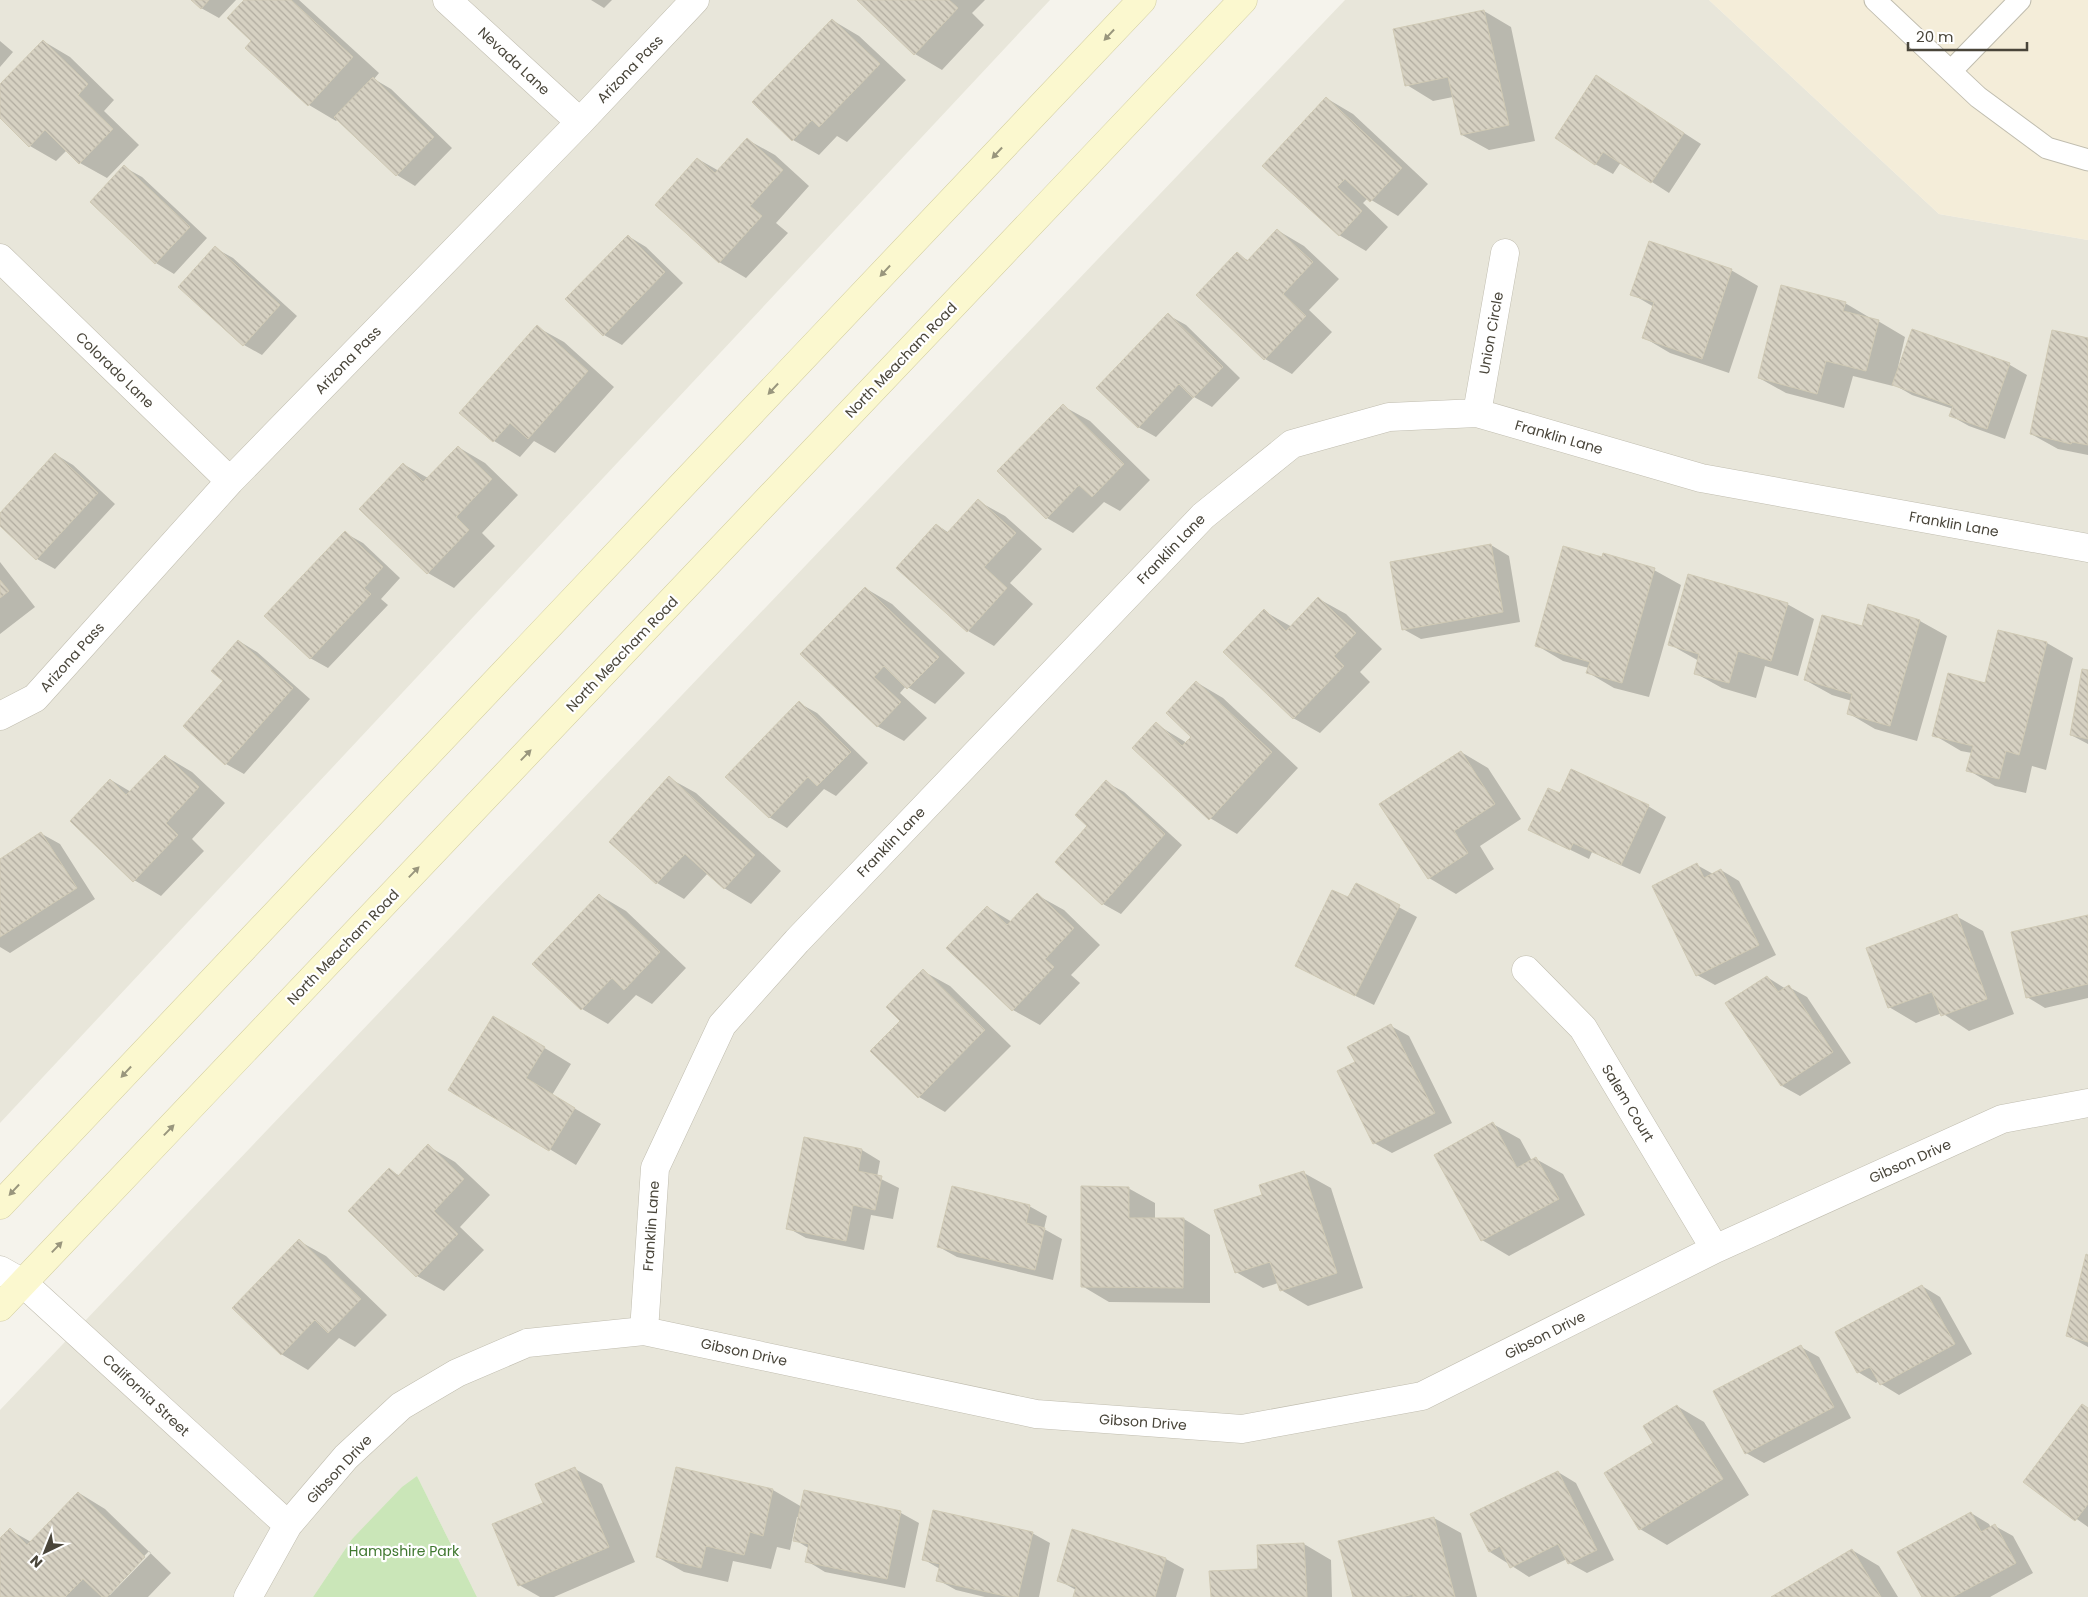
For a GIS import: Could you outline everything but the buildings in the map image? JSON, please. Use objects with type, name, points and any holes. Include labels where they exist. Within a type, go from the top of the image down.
[{"type":"main road","points":[[0,1205],[1142,0]]},
{"type":"main road","name":"North Meacham Road","points":[[0,1307],[1243,0]]},
{"type":"street","name":"Nevada Lane","points":[[447,0],[580,122]]},
{"type":"street","name":"Arizona Pass","points":[[0,716],[35,698],[230,481],[580,122],[695,0]]},
{"type":"street","name":"Union Circle","points":[[1477,413],[1506,252]]},
{"type":"street","name":"Colorado Lane","points":[[0,258],[230,481]]},
{"type":"street","name":"Franklin Lane","points":[[644,1331],[655,1168],[722,1026],[797,941],[1203,516],[1292,444],[1389,417],[1477,413],[1701,478],[2088,548]]},
{"type":"street","name":"Salem Court","points":[[1526,970],[1583,1028],[1715,1249]]},
{"type":"street","name":"Gibson Drive","points":[[248,1597],[288,1525],[346,1457],[401,1406],[457,1374],[527,1343],[644,1331],[1036,1414],[1242,1430],[1422,1396],[1715,1249],[2002,1119],[2088,1103]]},
{"type":"street","name":"California Street","points":[[0,1270],[23,1283],[288,1525]]},
{"type":"lane","points":[[1875,0],[1978,98],[2047,148],[2088,160]]},
{"type":"lane","points":[[1951,71],[2020,0]]},
{"type":"shaded area","points":[[0,0],[1050,0],[0,1123]]},
{"type":"shaded area","points":[[1345,0],[1709,0],[1939,214],[2088,240],[2088,1597],[477,1597],[417,1476],[352,1539],[313,1597],[0,1597],[0,1410]]},
{"type":"shaded area","points":[[1709,0],[2088,0],[2088,240],[1939,214]]},
{"type":"green space","name":"Hampshire Park","points":[[417,1476],[477,1597],[313,1597],[352,1539],[402,1487]]}]
